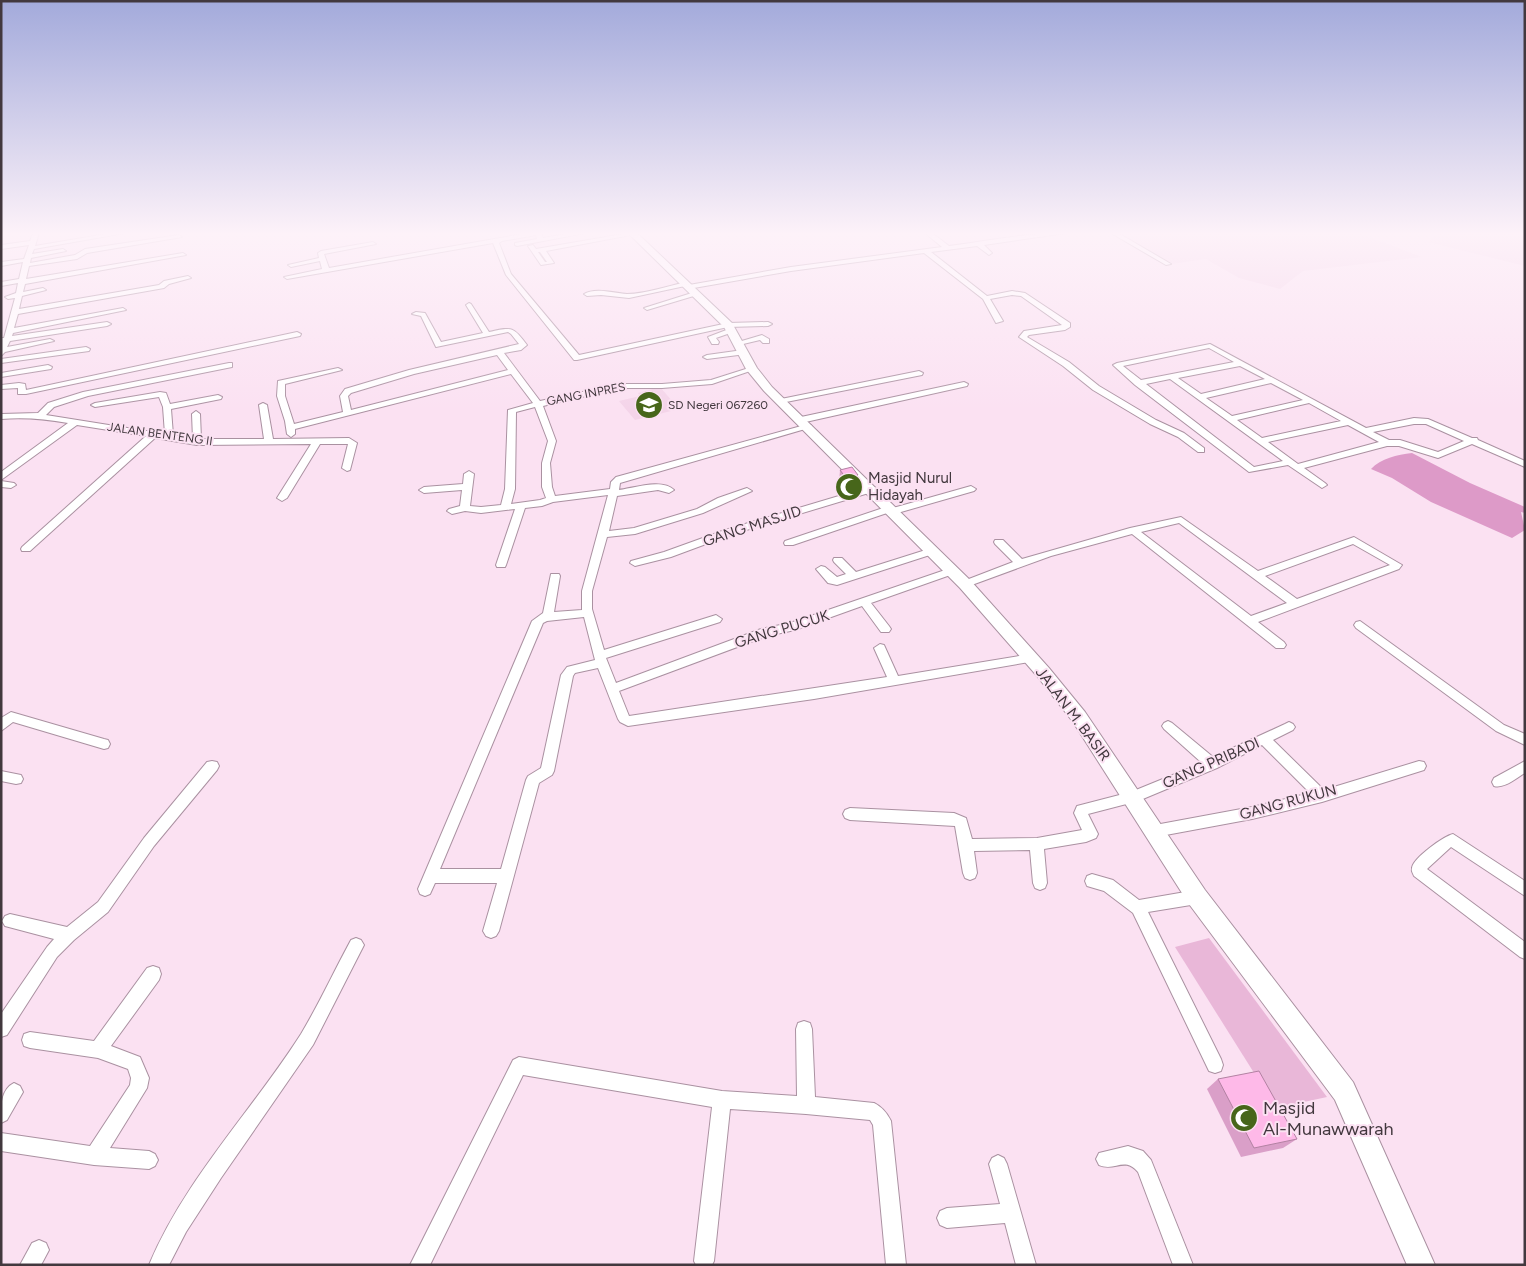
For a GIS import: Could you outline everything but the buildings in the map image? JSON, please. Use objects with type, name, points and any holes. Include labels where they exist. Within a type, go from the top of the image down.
[{"type":"main road","name":"JALAN M. BASIR","points":[[694,292],[730,328],[752,369],[781,401],[958,578],[1031,658],[1079,717],[1198,897],[1344,1091],[1421,1265]]},
{"type":"street","points":[[8,297],[20,292]]},
{"type":"street","points":[[20,292],[73,302],[128,292]]},
{"type":"street","points":[[20,292],[10,331],[2,351],[50,341]]},
{"type":"street","points":[[21,292],[45,295]]},
{"type":"street","points":[[523,292],[577,358],[730,328],[768,324]]},
{"type":"street","points":[[587,294],[601,293],[629,296],[659,292]]},
{"type":"street","points":[[647,308],[681,292]]},
{"type":"street","points":[[978,292],[986,298],[999,321]]},
{"type":"street","points":[[73,302],[76,293]]},
{"type":"street","points":[[986,298],[1012,293],[1023,294],[1067,325],[1062,328],[1023,336],[1066,364],[1096,388],[1153,422],[1181,435],[1201,450]]},
{"type":"street","points":[[469,305],[487,334]]},
{"type":"street","points":[[10,331],[123,310]]},
{"type":"street","points":[[348,414],[344,394],[348,391],[412,372],[518,348],[523,343],[513,331],[487,334],[439,345],[423,314],[416,314]]},
{"type":"street","points":[[1,323],[12,321]]},
{"type":"street","points":[[5,340],[107,324]]},
{"type":"street","points":[[715,342],[712,337],[730,328]]},
{"type":"street","points":[[1,387],[19,385],[22,386],[21,392],[26,392],[297,334]]},
{"type":"street","points":[[708,357],[741,347],[762,337],[766,341]]},
{"type":"street","points":[[1387,443],[1214,348],[1207,346],[1117,364],[1138,383],[1252,470],[1293,465],[1387,443],[1400,444],[1438,455],[1474,440]]},
{"type":"street","points":[[1,361],[86,349]]},
{"type":"street","points":[[499,352],[538,404],[552,440],[546,463],[547,487],[551,499]]},
{"type":"street","points":[[1138,383],[1241,363]]},
{"type":"street","points":[[40,416],[54,404],[134,380],[229,365]]},
{"type":"street","points":[[2,376],[48,367]]},
{"type":"street","name":"GANG INPRES","points":[[505,507],[510,489],[510,413],[516,409],[620,386],[662,386],[712,382],[752,369]]},
{"type":"street","points":[[291,442],[292,427],[284,405],[281,383],[338,370]]},
{"type":"street","points":[[292,427],[513,371]]},
{"type":"street","points":[[781,401],[919,373]]},
{"type":"street","points":[[1172,376],[1322,485]]},
{"type":"street","points":[[1200,397],[1273,380]]},
{"type":"street","points":[[964,384],[804,424],[619,479],[616,482],[587,591],[588,613],[601,660],[624,719],[628,721],[894,681],[1031,658]]},
{"type":"street","points":[[95,405],[163,395],[167,407],[169,437]]},
{"type":"street","points":[[167,407],[218,397]]},
{"type":"street","points":[[1230,419],[1309,400]]},
{"type":"street","points":[[263,405],[268,442]]},
{"type":"street","points":[[196,414],[197,442]]},
{"type":"street","name":"JALAN BENTENG II","points":[[1,417],[20,415],[40,416],[72,424],[154,434],[197,442],[351,441],[353,443],[347,468]]},
{"type":"street","points":[[1364,431],[1423,421],[1474,440],[1525,464]]},
{"type":"street","points":[[1444,421],[1525,458]]},
{"type":"street","points":[[1261,441],[1349,422]]},
{"type":"street","points":[[1,477],[72,424]]},
{"type":"street","points":[[26,550],[154,434]]},
{"type":"street","points":[[282,498],[317,441]]},
{"type":"street","points":[[465,508],[469,474]]},
{"type":"street","points":[[424,490],[467,487]]},
{"type":"street","points":[[452,512],[465,508],[482,510],[542,503],[551,499],[658,487],[667,487],[669,490]]},
{"type":"street","points":[[789,542],[890,510],[971,489]]},
{"type":"street","name":"GANG MASJID","points":[[635,563],[667,555],[729,532],[869,490]]},
{"type":"street","points":[[602,535],[636,531],[700,511],[721,500],[747,491]]},
{"type":"street","points":[[501,565],[521,505]]},
{"type":"street","name":"GANG PUCUK","points":[[613,689],[765,632],[791,627],[865,603],[1020,563],[1134,530],[1181,520],[1259,575],[1296,604]]},
{"type":"street","points":[[1134,530],[1280,645]]},
{"type":"street","points":[[1249,621],[1397,565],[1357,542],[1351,541],[1259,575]]},
{"type":"street","points":[[999,542],[1020,563]]},
{"type":"street","points":[[821,569],[832,581],[854,576],[932,551]]},
{"type":"street","points":[[838,560],[854,576]]},
{"type":"street","points":[[548,617],[556,576]]},
{"type":"street","points":[[865,603],[885,629]]},
{"type":"street","points":[[505,876],[428,882],[538,621],[541,618],[588,613]]},
{"type":"street","points":[[491,931],[533,780],[547,771],[567,674],[571,670],[716,619]]},
{"type":"street","points":[[1360,625],[1500,728],[1525,740]]},
{"type":"street","points":[[880,648],[894,681]]},
{"type":"street","points":[[1,726],[11,717],[104,744]]},
{"type":"street","points":[[1168,726],[1212,764]]},
{"type":"street","name":"GANG PRIBADI","points":[[1037,844],[1091,834],[1081,813],[1082,810],[1133,797],[1212,764],[1289,727]]},
{"type":"street","points":[[1264,739],[1322,796]]},
{"type":"street","points":[[1,1029],[52,952],[103,908],[149,842],[212,766]]},
{"type":"street","name":"GANG RUKUN","points":[[1155,831],[1252,813],[1322,796],[1420,766]]},
{"type":"street","points":[[1500,782],[1525,766]]},
{"type":"street","points":[[1,776],[16,779]]},
{"type":"street","points":[[850,814],[954,819],[961,822],[970,873]]},
{"type":"street","points":[[1525,889],[1453,840],[1448,841],[1419,867],[1418,871],[1525,952]]},
{"type":"street","points":[[966,845],[1037,844],[1040,883]]},
{"type":"street","points":[[1092,881],[1108,885],[1138,908],[1215,1065]]},
{"type":"street","points":[[1138,908],[1140,906],[1198,897]]},
{"type":"street","points":[[10,921],[70,935]]},
{"type":"street","points":[[159,1265],[179,1225],[214,1171],[307,1039],[356,945]]},
{"type":"street","points":[[98,1050],[153,974]]},
{"type":"street","points":[[804,1030],[806,1105]]},
{"type":"street","points":[[30,1040],[98,1050],[134,1063],[140,1078],[138,1088],[94,1156]]},
{"type":"street","points":[[420,1265],[519,1066],[722,1100],[806,1105],[874,1112],[882,1121],[896,1265]]},
{"type":"street","points":[[1,1114],[14,1092]]},
{"type":"street","points":[[704,1261],[722,1100]]},
{"type":"street","points":[[1,1142],[94,1156],[149,1160]]},
{"type":"street","points":[[1105,1159],[1133,1155],[1138,1157],[1145,1166],[1183,1265]]},
{"type":"street","points":[[998,1164],[1026,1265]]},
{"type":"street","points":[[947,1218],[1011,1213]]},
{"type":"shaded area","name":"SD Negeri 067260","points":[[660,387],[679,409],[635,420],[619,401],[640,396],[638,393]]},
{"type":"shaded area","points":[[1412,453],[1470,483],[1525,507],[1525,513],[1521,512],[1525,530],[1512,538],[1431,502],[1392,478],[1371,469],[1384,460]]},
{"type":"shaded area","points":[[1209,938],[1327,1097],[1276,1108],[1175,947]]},
{"type":"place","name":"SD Negeri 067260","points":[[649,405]]},
{"type":"place","name":"Masjid Nurul Hidayah","points":[[849,487]]},
{"type":"place","name":"Masjid Al-Munawwarah","points":[[1244,1118]]}]
